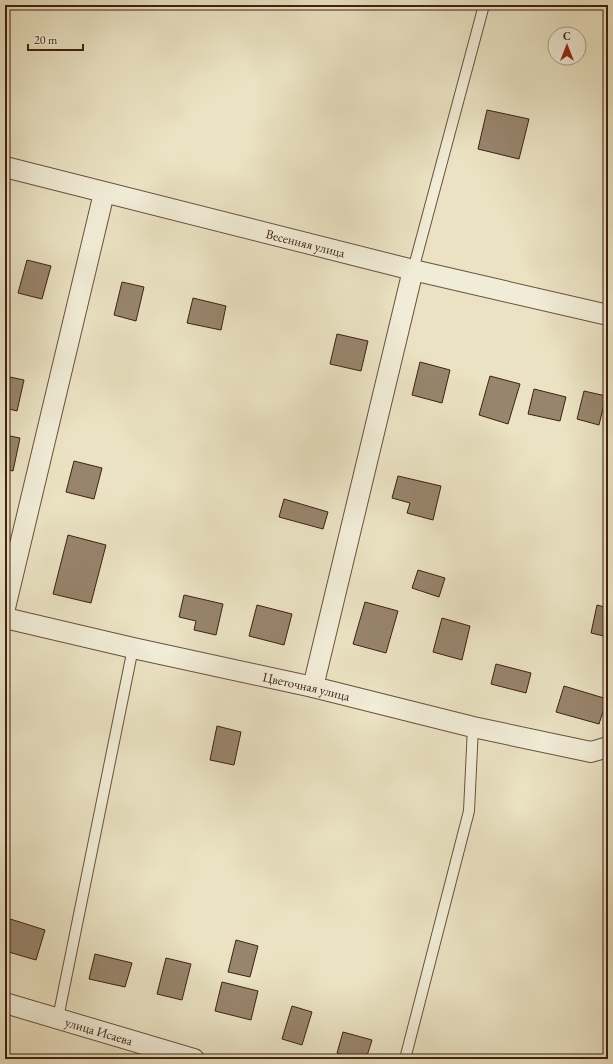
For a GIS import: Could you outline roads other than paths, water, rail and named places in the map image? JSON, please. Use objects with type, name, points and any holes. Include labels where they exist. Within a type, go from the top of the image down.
[{"type":"street","name":"Весенняя улица","points":[[5,167],[413,270],[608,315]]},
{"type":"street","points":[[5,608],[104,193]]},
{"type":"street","points":[[313,687],[413,270]]},
{"type":"street","name":"Цветочная улица","points":[[5,618],[133,648],[313,687],[473,727],[591,752],[608,747]]},
{"type":"street","name":"улица Исаева","points":[[5,1003],[194,1059]]},
{"type":"lane","points":[[413,270],[484,5]]},
{"type":"lane","points":[[58,1018],[133,648]]},
{"type":"lane","points":[[405,1059],[469,811],[473,727]]}]
